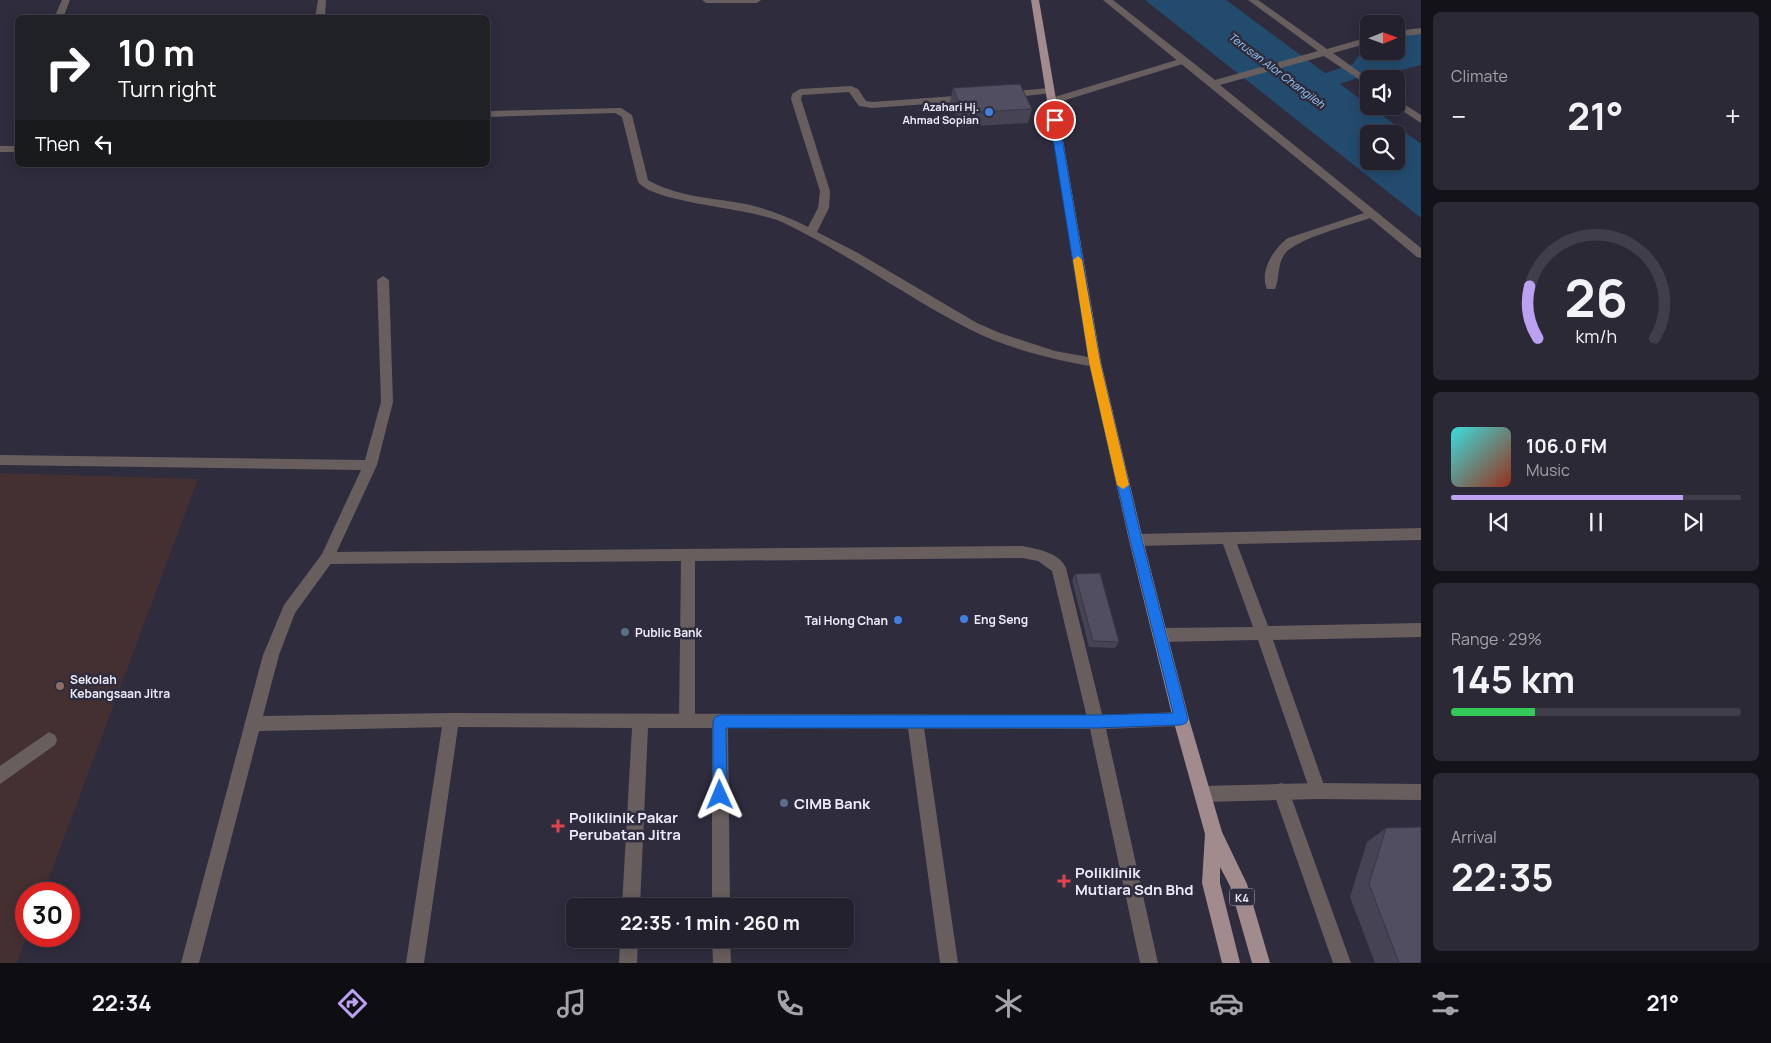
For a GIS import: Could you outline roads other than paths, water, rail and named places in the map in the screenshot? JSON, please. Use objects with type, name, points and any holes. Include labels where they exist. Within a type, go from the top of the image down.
[{"type":"main road","name":"K4","points":[[1035,0],[1094,362],[1181,719],[1214,834],[1238,884],[1261,963]]},
{"type":"main road","name":"K4","points":[[1214,834],[1211,883],[1231,963]]},
{"type":"street","points":[[59,15],[66,0]]},
{"type":"street","points":[[320,15],[322,0]]},
{"type":"street","points":[[706,0],[757,0]]},
{"type":"street","points":[[1096,0],[1121,12]]},
{"type":"street","points":[[1106,0],[1213,84],[1421,254]]},
{"type":"street","points":[[1252,0],[1261,4],[1360,77]]},
{"type":"street","points":[[1405,33],[1421,31]]},
{"type":"street","points":[[1213,84],[1360,43]]},
{"type":"street","points":[[994,96],[1050,96],[1183,61]]},
{"type":"street","points":[[810,233],[822,213],[826,201],[826,191],[796,99],[797,94],[800,92],[847,88],[855,91],[863,104],[872,105],[976,97]]},
{"type":"street","points":[[1405,108],[1421,120]]},
{"type":"street","points":[[490,114],[617,110],[627,116],[643,182],[651,188],[660,192],[748,208],[784,220],[854,256],[972,326],[1054,356],[1094,362]]},
{"type":"street","points":[[0,149],[15,148]]},
{"type":"street","points":[[1272,286],[1272,270],[1281,248],[1292,241],[1372,214]]},
{"type":"street","points":[[190,963],[271,655],[289,610],[327,558],[370,465],[387,402],[384,280]]},
{"type":"street","points":[[0,460],[370,465]]},
{"type":"street","points":[[1136,540],[1421,534]]},
{"type":"street","points":[[1228,539],[1263,632],[1318,791]]},
{"type":"street","points":[[327,558],[1022,552],[1042,556],[1058,568],[1096,722],[1150,963]]},
{"type":"street","points":[[687,721],[688,554]]},
{"type":"street","points":[[1160,635],[1421,630]]},
{"type":"street","points":[[253,724],[451,720],[1096,722],[1181,719]]},
{"type":"street","points":[[415,963],[451,720]]},
{"type":"street","points":[[631,898],[640,720]]},
{"type":"street","points":[[915,721],[949,963]]},
{"type":"street","points":[[720,722],[721,898]]},
{"type":"street","points":[[0,776],[49,740]]},
{"type":"street","points":[[1203,794],[1318,791],[1421,792]]},
{"type":"street","points":[[1282,792],[1342,963]]},
{"type":"street","points":[[628,963],[629,948]]},
{"type":"street","points":[[721,948],[722,963]]},
{"type":"water","name":"Terusan Alor Changileh","points":[[1145,0],[1226,0],[1360,99],[1360,115],[1382,115],[1395,125],[1360,125],[1360,170]]},
{"type":"water","name":"Terusan Alor Changileh","points":[[1405,132],[1421,144],[1421,218],[1360,170],[1405,170]]},
{"type":"waterway","points":[[1374,64],[1408,56],[1413,42]]},
{"type":"waterway","points":[[1302,89],[1374,64]]},
{"type":"place","name":"Azahari Hj. Ahmad Sopian","points":[[989,112]]},
{"type":"place","name":"Eng Seng","points":[[964,619]]},
{"type":"place","name":"Tai Hong Chan","points":[[898,620]]},
{"type":"place","name":"Public Bank","points":[[625,632]]},
{"type":"place","name":"Sekolah Kebangsaan Jitra","points":[[60,686]]},
{"type":"place","name":"CIMB Bank","points":[[784,803]]},
{"type":"place","name":"Poliklinik Pakar Perubatan Jitra","points":[[558,826]]},
{"type":"place","name":"Poliklinik Mutiara Sdn Bhd","points":[[1064,881]]}]
